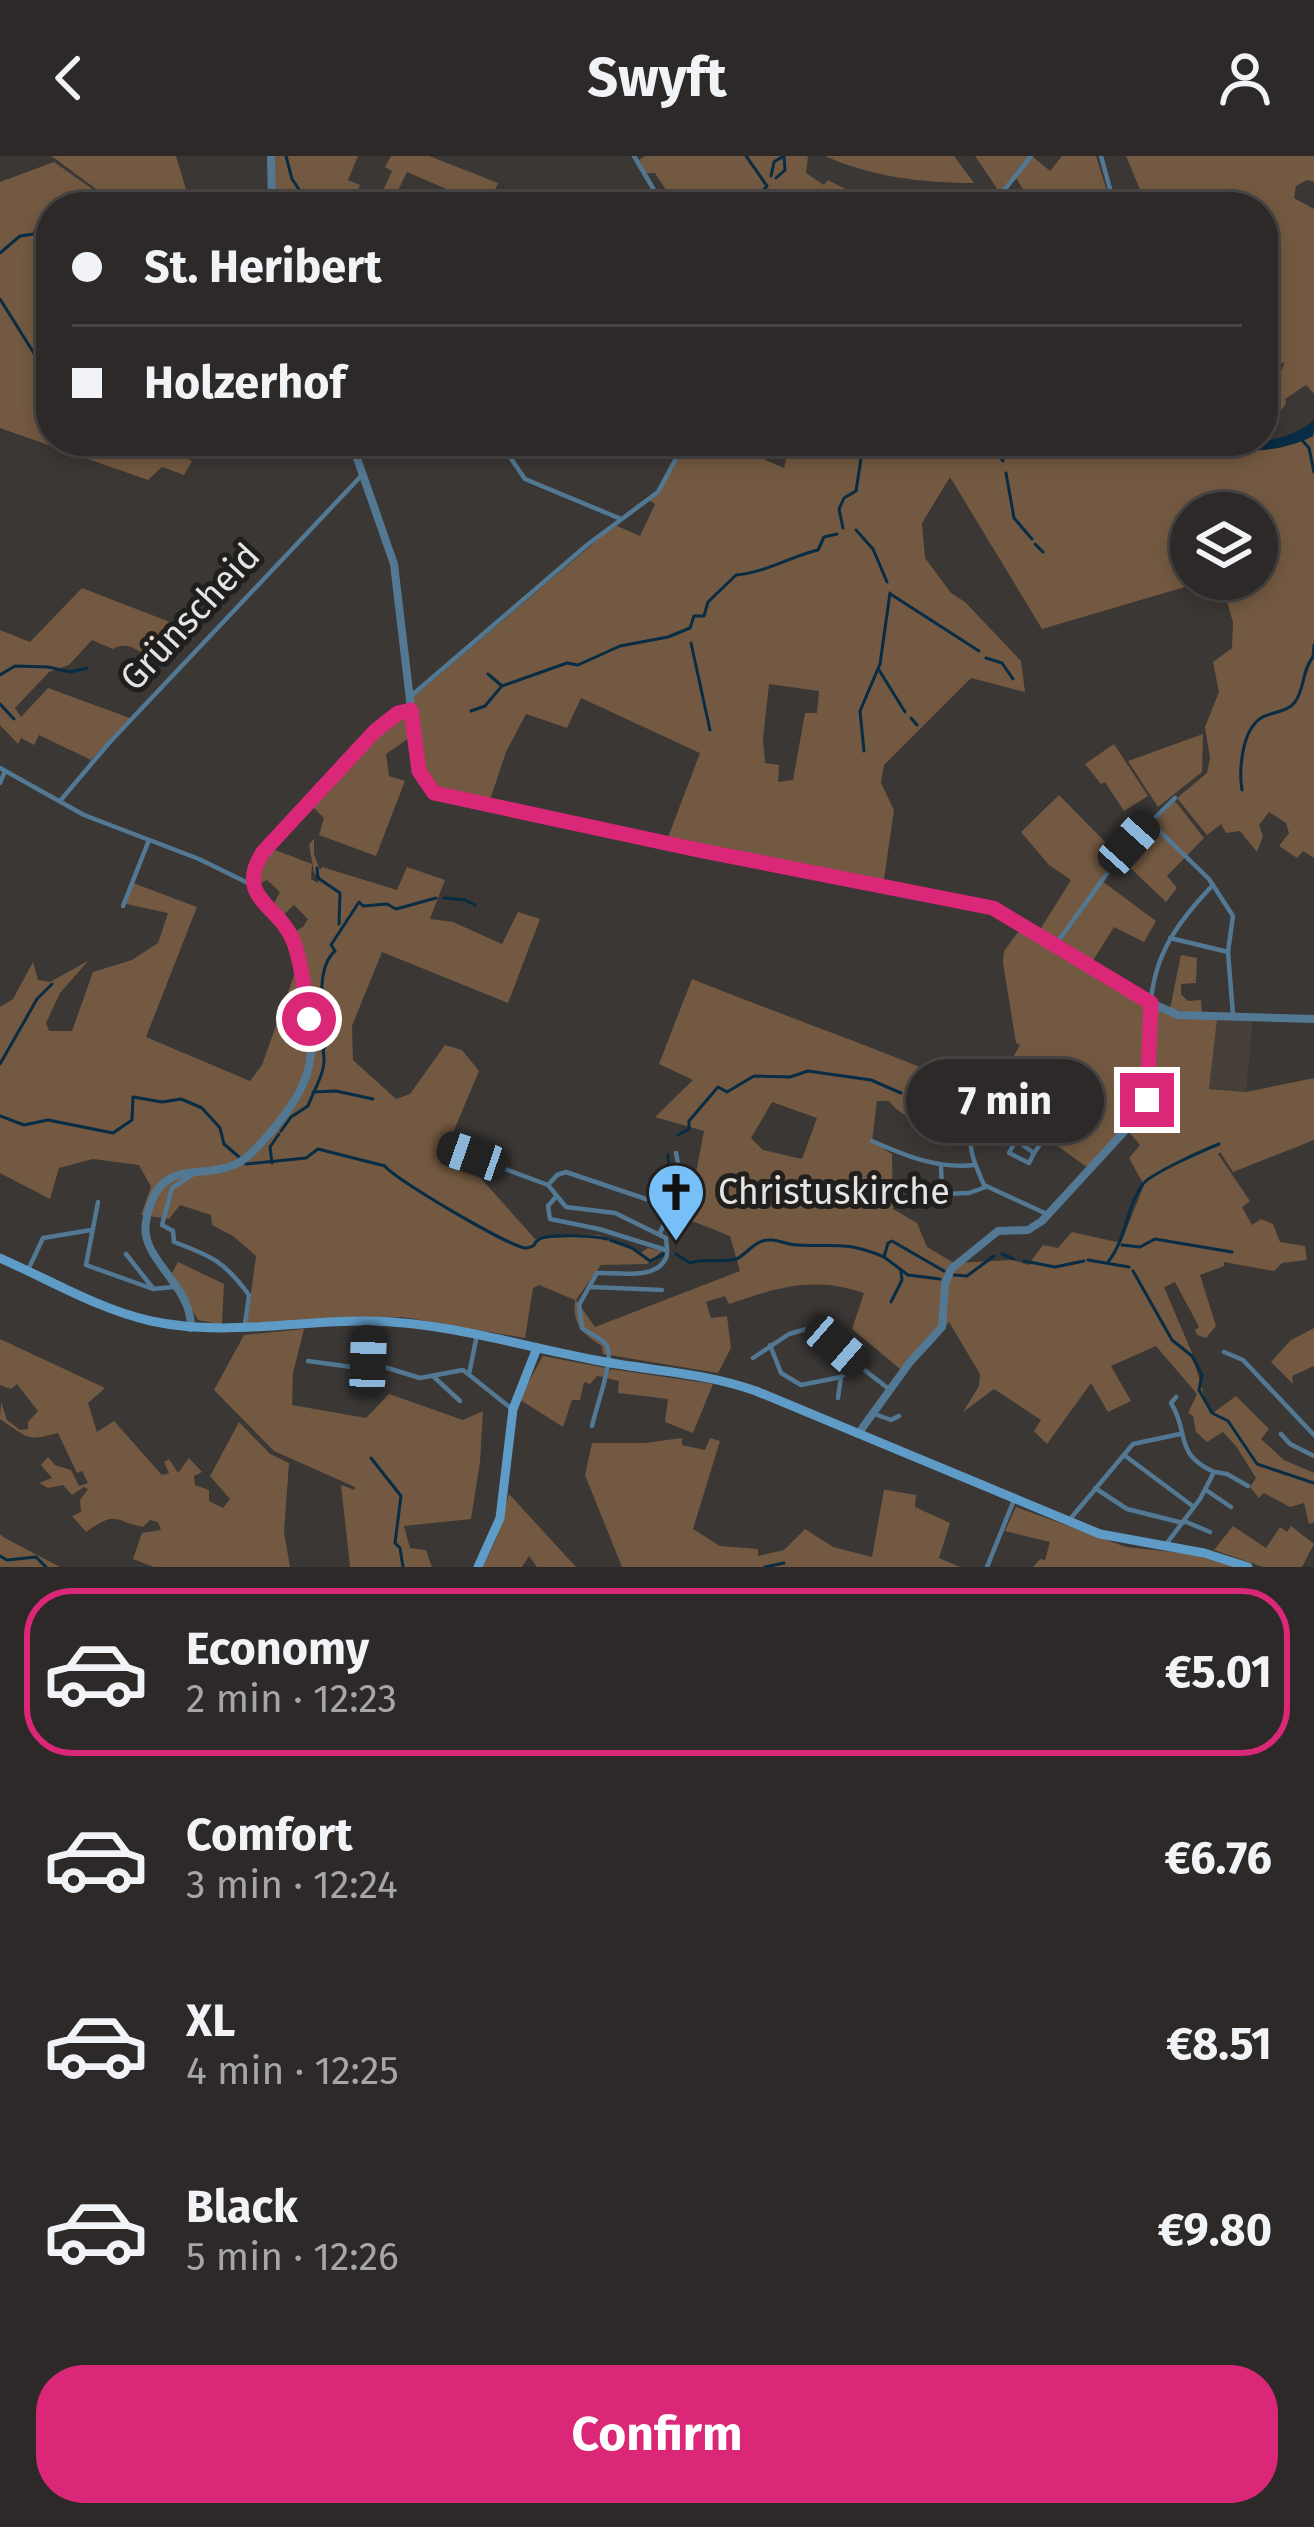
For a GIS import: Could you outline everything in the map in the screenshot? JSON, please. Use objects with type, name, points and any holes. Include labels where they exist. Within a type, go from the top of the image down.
[{"type":"main road","points":[[0,1258],[111,1309],[191,1328],[370,1321],[416,1324],[606,1362],[714,1377],[1100,1534],[1204,1553],[1248,1567]]},
{"type":"main road","points":[[516,1343],[531,1364]]},
{"type":"main road","points":[[478,1567],[500,1518],[512,1409],[537,1348]]},
{"type":"street","points":[[271,156],[272,192]]},
{"type":"street","points":[[634,156],[655,192]]},
{"type":"street","points":[[1004,192],[1031,156]]},
{"type":"street","points":[[1101,156],[1112,192]]},
{"type":"street","points":[[356,456],[394,564],[419,771],[434,793],[993,908],[1178,1015],[1314,1019]]},
{"type":"street","points":[[510,456],[525,479],[621,519]]},
{"type":"street","points":[[410,697],[658,492],[677,456]]},
{"type":"street","name":"Grünscheid","points":[[61,801],[109,743],[363,474]]},
{"type":"street","points":[[191,1328],[191,1314],[178,1286],[147,1244],[146,1219],[156,1196],[175,1176],[242,1161],[287,1112],[308,1076],[312,1038],[300,968],[290,932],[262,903],[254,886],[254,870],[263,852],[375,731],[398,713],[411,710]]},
{"type":"street","points":[[0,783],[2,770],[84,815],[199,859],[254,886]]},
{"type":"street","points":[[1056,944],[1149,821],[1175,798]]},
{"type":"street","points":[[1149,821],[1209,879],[1233,916],[1228,952],[1233,1018]]},
{"type":"street","points":[[123,905],[149,841]]},
{"type":"street","points":[[857,1434],[941,1327],[951,1269],[998,1231],[1018,1231],[1049,1215],[1123,1134],[1147,1100],[1155,974],[1170,938],[1211,887]]},
{"type":"street","points":[[1170,938],[1228,952]]},
{"type":"street","points":[[988,1099],[968,1142],[986,1187],[1049,1215]]},
{"type":"street","points":[[979,1114],[1034,1153]]},
{"type":"street","points":[[1016,1140],[1008,1151],[1029,1163],[1044,1139]]},
{"type":"street","points":[[872,1141],[941,1165],[975,1165]]},
{"type":"street","points":[[446,1147],[548,1185],[566,1207],[615,1213],[666,1238],[666,1258],[639,1274],[601,1272],[579,1305],[578,1319],[586,1332],[605,1343],[606,1362],[592,1426]]},
{"type":"street","points":[[660,1233],[682,1183],[676,1153]]},
{"type":"street","points":[[941,1165],[942,1194],[986,1187]]},
{"type":"street","points":[[219,1168],[219,1172],[189,1176],[172,1188],[162,1226],[173,1231],[174,1242],[218,1258],[241,1283],[250,1295],[244,1329]]},
{"type":"street","points":[[548,1185],[556,1175],[574,1173],[646,1199]]},
{"type":"street","points":[[556,1197],[548,1206],[550,1219],[666,1250]]},
{"type":"street","points":[[98,1202],[86,1265],[153,1289],[178,1286]]},
{"type":"street","points":[[28,1270],[43,1238],[90,1232],[94,1227]]},
{"type":"street","points":[[126,1254],[153,1289]]},
{"type":"street","points":[[591,1288],[662,1290]]},
{"type":"street","points":[[308,1361],[363,1371],[370,1321]]},
{"type":"street","points":[[753,1358],[797,1329],[810,1328],[889,1389]]},
{"type":"street","points":[[470,1374],[477,1335]]},
{"type":"street","points":[[770,1345],[776,1365],[801,1385],[841,1377],[858,1364]]},
{"type":"street","points":[[1224,1352],[1243,1360],[1314,1435]]},
{"type":"street","points":[[368,1361],[420,1378],[457,1369],[470,1374],[512,1409]]},
{"type":"street","points":[[788,1378],[795,1373]]},
{"type":"street","points":[[434,1377],[460,1401]]},
{"type":"street","points":[[838,1398],[841,1377]]},
{"type":"street","points":[[1176,1397],[1171,1402],[1192,1460],[1247,1486]]},
{"type":"street","points":[[872,1413],[891,1420],[898,1416]]},
{"type":"street","points":[[1281,1433],[1290,1444],[1314,1456]]},
{"type":"street","points":[[1068,1522],[1133,1444],[1180,1434]]},
{"type":"street","points":[[1124,1455],[1194,1508]]},
{"type":"street","points":[[1165,1546],[1214,1472]]},
{"type":"street","points":[[1095,1489],[1127,1509],[1210,1532]]},
{"type":"street","points":[[1205,1490],[1231,1507]]},
{"type":"street","points":[[987,1567],[1014,1500]]},
{"type":"shaded area","points":[[51,156],[176,156],[187,192],[100,192]]},
{"type":"shaded area","points":[[275,156],[358,156],[348,180],[360,185],[357,192],[274,192]]},
{"type":"shaded area","points":[[391,156],[429,156],[498,183],[494,192],[453,192],[407,172],[397,192],[382,192],[392,171],[385,167]]},
{"type":"shaded area","points":[[645,156],[808,156],[806,173],[824,185],[828,180],[851,192],[667,192],[639,160]]},
{"type":"shaded area","points":[[825,156],[954,156],[974,183],[898,177]]},
{"type":"shaded area","points":[[975,156],[1029,156],[1001,192]]},
{"type":"shaded area","points":[[1062,156],[1096,156],[1107,192],[1027,192],[1015,176],[1033,157],[1050,171]]},
{"type":"shaded area","points":[[1126,156],[1314,156],[1314,182],[1296,186],[1294,198],[1314,209],[1314,394],[1306,385],[1285,399],[1278,414],[1278,375],[1285,362],[1278,366],[1278,192],[1141,192]]},
{"type":"shaded area","points":[[54,162],[97,192],[36,192],[36,441],[0,428],[0,182]]},
{"type":"shaded area","points":[[1314,434],[1314,858],[1303,851],[1297,858],[1279,846],[1289,833],[1286,823],[1269,812],[1259,825],[1263,836],[1257,852],[1240,831],[1226,833],[1221,824],[1207,835],[1177,798],[1207,773],[1210,758],[1205,727],[1219,692],[1213,662],[1232,648],[1233,623],[1227,600],[1278,600],[1278,492],[1170,492],[1170,591],[1042,629],[950,477],[922,523],[925,558],[951,593],[1021,661],[1025,692],[971,678],[884,765],[881,783],[894,810],[883,886],[667,840],[700,753],[581,698],[567,728],[526,714],[506,752],[489,803],[438,792],[421,771],[413,697],[615,525],[640,536],[655,504],[649,500],[679,456],[757,456],[784,468],[787,456],[1278,456],[1278,447]],"holes":[[[769,684],[819,691],[817,713],[805,713],[793,780],[778,782],[779,765],[765,763]]]},
{"type":"shaded area","points":[[80,456],[181,456],[192,461],[184,475],[162,467],[148,480]]},
{"type":"shaded area","points":[[82,588],[188,629],[180,639],[168,635],[149,658],[131,647],[113,649],[92,640],[69,665],[49,672],[15,708],[21,717],[48,688],[130,718],[91,760],[39,735],[34,745],[21,738],[18,744],[0,725],[0,630],[30,642]]},
{"type":"shaded area","points":[[409,714],[412,736],[386,754],[389,776],[405,781],[376,856],[319,835],[324,818],[312,806],[349,764],[345,756],[373,727],[374,734],[399,715]]},
{"type":"shaded area","points":[[1203,734],[1202,772],[1158,807],[1128,761]]},
{"type":"shaded area","points":[[1114,744],[1148,796],[1124,811],[1105,782],[1101,784],[1085,764]]},
{"type":"shaded area","points":[[1059,795],[1111,848],[1120,850],[1134,835],[1055,942],[1038,933],[1071,880],[1049,865],[1021,832]]},
{"type":"shaded area","points":[[1175,801],[1204,838],[1167,876],[1177,888],[1166,902],[1119,857],[1149,821]]},
{"type":"shaded area","points":[[314,839],[320,870],[397,890],[407,867],[445,880],[430,919],[453,922],[502,944],[518,912],[540,919],[508,1003],[382,952],[352,1026],[353,1060],[396,1099],[410,1094],[445,1045],[462,1050],[479,1071],[444,1154],[470,1166],[535,1239],[598,1235],[641,1253],[648,1248],[662,1251],[647,1264],[601,1265],[576,1300],[595,1327],[740,1271],[730,1236],[687,1219],[704,1131],[655,1117],[693,1080],[659,1064],[692,979],[990,1097],[1020,1045],[1003,963],[1004,951],[1022,927],[1149,1005],[1145,1102],[1088,1168],[991,1098],[969,1126],[915,1120],[889,1101],[877,1101],[872,1141],[892,1154],[893,1209],[917,1223],[927,1247],[954,1263],[1013,1260],[1028,1265],[1043,1245],[1058,1248],[1072,1232],[1121,1243],[1144,1185],[1129,1158],[1140,1145],[1128,1131],[1150,1104],[1154,1008],[1177,1016],[1217,1019],[1209,1089],[1246,1092],[1314,1078],[1314,1140],[1233,1172],[1218,1154],[1250,1201],[1242,1207],[1252,1225],[1261,1219],[1273,1224],[1280,1242],[1305,1246],[1307,1260],[1282,1263],[1274,1271],[1224,1262],[1200,1275],[1216,1326],[1206,1338],[1197,1335],[1199,1327],[1175,1282],[1164,1287],[1213,1413],[1236,1396],[1269,1429],[1261,1439],[1284,1460],[1314,1473],[1314,1522],[1309,1524],[1304,1503],[1290,1507],[1264,1493],[1259,1498],[1250,1487],[1256,1478],[1223,1432],[1207,1442],[1196,1432],[1188,1413],[1197,1394],[1156,1346],[1111,1366],[1131,1401],[1108,1412],[1091,1383],[1047,1444],[1034,1431],[1041,1420],[994,1389],[963,1412],[979,1386],[980,1374],[949,1322],[905,1373],[852,1329],[864,1293],[846,1288],[796,1286],[729,1304],[725,1296],[706,1302],[711,1318],[727,1316],[731,1348],[718,1373],[603,1354],[602,1346],[577,1322],[575,1300],[539,1285],[533,1288],[525,1338],[403,1317],[247,1323],[256,1256],[212,1225],[211,1215],[180,1205],[169,1219],[141,1215],[151,1187],[139,1165],[93,1159],[59,1168],[50,1199],[0,1173],[0,1007],[13,999],[33,962],[38,980],[50,982],[88,961],[60,993],[46,1023],[49,1031],[72,1031],[93,972],[132,960],[158,943],[168,913],[126,904],[133,883],[197,907],[146,1037],[250,1081],[262,1065],[296,970],[303,1007],[307,1007],[292,933],[308,919],[294,905],[281,917],[271,909],[280,892],[267,880],[256,886],[257,868],[270,848],[312,864],[311,879],[318,883],[309,844]],"holes":[[[772,1102],[817,1118],[802,1159],[763,1150],[751,1138]]]},
{"type":"shaded area","points":[[1102,881],[1156,921],[1144,942],[1114,927],[1092,962],[1058,943]]},
{"type":"shaded area","points":[[1181,955],[1197,958],[1196,983],[1181,984],[1181,994],[1188,1001],[1201,1000],[1202,1015],[1170,1009]]},
{"type":"shaded area","points":[[1217,1019],[1253,1020],[1246,1092],[1209,1088]]},
{"type":"shaded area","points":[[178,1262],[224,1284],[222,1325],[198,1320],[172,1273]]},
{"type":"shaded area","points":[[1314,1328],[1314,1366],[1292,1376],[1293,1384],[1271,1362],[1291,1340]]},
{"type":"shaded area","points":[[304,1329],[293,1373],[292,1405],[366,1418],[389,1394],[463,1420],[483,1411],[471,1519],[404,1526],[410,1548],[426,1550],[432,1567],[350,1567],[341,1485],[355,1487],[274,1451],[214,1390],[244,1335]]},
{"type":"shaded area","points":[[0,1339],[105,1388],[88,1403],[97,1432],[114,1421],[162,1475],[169,1473],[164,1462],[169,1459],[178,1473],[189,1458],[202,1472],[194,1476],[195,1485],[209,1490],[209,1501],[223,1508],[230,1499],[210,1476],[239,1422],[270,1454],[289,1463],[284,1532],[290,1567],[154,1567],[133,1559],[142,1533],[161,1530],[158,1522],[150,1520],[143,1527],[111,1519],[86,1532],[72,1516],[81,1512],[80,1500],[88,1489],[72,1495],[63,1485],[48,1488],[39,1483],[52,1478],[41,1465],[48,1457],[71,1470],[79,1486],[88,1483],[82,1471],[77,1473],[58,1433],[29,1437],[0,1419],[1,1402],[7,1420],[20,1430],[28,1429],[38,1411],[17,1384],[11,1389],[0,1385]]},
{"type":"shaded area","points":[[543,1356],[606,1368],[603,1377],[584,1382],[580,1400],[572,1400],[563,1427],[519,1399]]},
{"type":"shaded area","points":[[611,1369],[713,1384],[693,1433],[665,1422],[668,1399],[618,1393],[619,1381],[606,1378]]},
{"type":"shaded area","points":[[682,1438],[682,1445],[705,1450],[710,1438],[720,1441],[693,1529],[720,1546],[758,1549],[758,1556],[784,1550],[805,1529],[833,1547],[872,1557],[887,1490],[916,1495],[915,1507],[950,1523],[939,1558],[960,1567],[622,1567],[585,1475],[592,1443]]},
{"type":"shaded area","points":[[509,1494],[576,1567],[537,1567],[529,1556],[522,1567],[483,1567]]},
{"type":"shaded area","points":[[1016,1507],[1126,1547],[1191,1554],[1235,1567],[1033,1567],[1045,1560],[1050,1542],[1005,1531]]},
{"type":"shaded area","points":[[1233,1526],[1266,1548],[1280,1527],[1287,1532],[1291,1526],[1314,1544],[1302,1567],[1263,1567],[1214,1550]]},
{"type":"shaded area","points":[[0,1534],[3,1537],[60,1567],[0,1567]]},
{"type":"water","points":[[1314,420],[1313,436],[1278,448],[1278,438]]},
{"type":"waterway","points":[[286,156],[301,192]]},
{"type":"waterway","points":[[746,156],[767,186],[762,192]]},
{"type":"waterway","points":[[776,178],[785,170],[784,156]]},
{"type":"waterway","points":[[771,176],[774,162],[782,157]]},
{"type":"waterway","points":[[0,253],[36,229]]},
{"type":"waterway","points":[[0,299],[36,356]]},
{"type":"waterway","points":[[1301,439],[1309,448],[1314,472]]},
{"type":"waterway","points":[[843,528],[839,509],[844,498],[856,491],[861,456]]},
{"type":"waterway","points":[[1000,456],[1003,461]]},
{"type":"waterway","points":[[1006,473],[1014,518],[1032,539]]},
{"type":"waterway","points":[[856,530],[873,549],[887,582]]},
{"type":"waterway","points":[[488,674],[502,686],[567,663],[578,665],[620,646],[668,637],[690,628],[694,616],[704,616],[708,602],[736,575],[818,550],[824,537],[837,534]]},
{"type":"waterway","points":[[1035,544],[1043,552]]},
{"type":"waterway","points":[[864,751],[860,711],[880,664],[890,593]]},
{"type":"waterway","points":[[892,595],[979,651]]},
{"type":"waterway","points":[[691,643],[710,730]]},
{"type":"waterway","points":[[1313,657],[1314,645]]},
{"type":"waterway","points":[[1242,790],[1241,763],[1249,732],[1261,718],[1295,702],[1313,657]]},
{"type":"waterway","points":[[986,658],[1002,663],[1013,679]]},
{"type":"waterway","points":[[0,675],[15,666],[70,672],[87,668]]},
{"type":"waterway","points":[[879,670],[905,712]]},
{"type":"waterway","points":[[471,711],[485,706],[501,687]]},
{"type":"waterway","points":[[0,704],[14,719]]},
{"type":"waterway","points":[[911,718],[917,725]]},
{"type":"waterway","points":[[317,868],[318,878],[340,893],[339,924]]},
{"type":"waterway","points":[[281,1131],[308,1106],[320,1078],[330,1034],[323,1021],[324,972],[335,951],[331,945],[359,902],[396,909],[436,898]]},
{"type":"waterway","points":[[444,898],[475,905]]},
{"type":"waterway","points":[[0,1064],[37,999],[52,984]]},
{"type":"waterway","points":[[678,1135],[689,1129],[689,1121],[718,1087],[727,1092],[754,1076],[790,1077],[808,1071],[871,1080],[901,1093]]},
{"type":"waterway","points":[[313,1092],[336,1091],[373,1099]]},
{"type":"waterway","points":[[0,1116],[24,1125],[48,1120],[113,1133],[132,1120],[133,1097],[162,1102],[181,1099],[202,1108],[220,1128],[224,1144],[239,1157]]},
{"type":"waterway","points":[[272,1163],[270,1147],[279,1134]]},
{"type":"waterway","points":[[1108,1262],[1143,1184],[1219,1144]]},
{"type":"waterway","points":[[246,1164],[306,1158],[318,1149],[385,1166],[453,1212],[517,1246],[527,1248],[556,1236],[607,1239]]},
{"type":"waterway","points":[[668,1155],[670,1181]]},
{"type":"waterway","points":[[1122,1245],[1140,1247],[1155,1239],[1232,1252]]},
{"type":"waterway","points":[[610,1240],[650,1261],[664,1254]]},
{"type":"waterway","points":[[676,1254],[690,1263],[731,1260],[770,1240],[850,1247],[884,1257],[892,1241],[944,1271]]},
{"type":"waterway","points":[[1002,1254],[1014,1259]]},
{"type":"waterway","points":[[954,1275],[967,1276],[994,1256]]},
{"type":"waterway","points":[[884,1257],[908,1275],[940,1279]]},
{"type":"waterway","points":[[1088,1260],[1129,1267]]},
{"type":"waterway","points":[[1024,1261],[1055,1267],[1084,1261]]},
{"type":"waterway","points":[[1133,1271],[1172,1340],[1192,1356],[1202,1375],[1199,1390],[1212,1413],[1228,1421],[1257,1464],[1314,1483]]},
{"type":"waterway","points":[[891,1302],[901,1272]]},
{"type":"waterway","points":[[371,1458],[401,1496],[395,1543],[403,1567]]},
{"type":"waterway","points":[[0,1556],[7,1560],[36,1557],[46,1567]]},
{"type":"waterway","points":[[765,1567],[784,1563]]},
{"type":"place","name":"Christuskirche","points":[[676,1243]]},
{"type":"route","points":[[309,1019],[295,944],[290,932],[258,898],[256,863],[375,731],[398,713],[411,710],[419,771],[434,793],[1001,911],[1151,1003],[1147,1100]]}]
